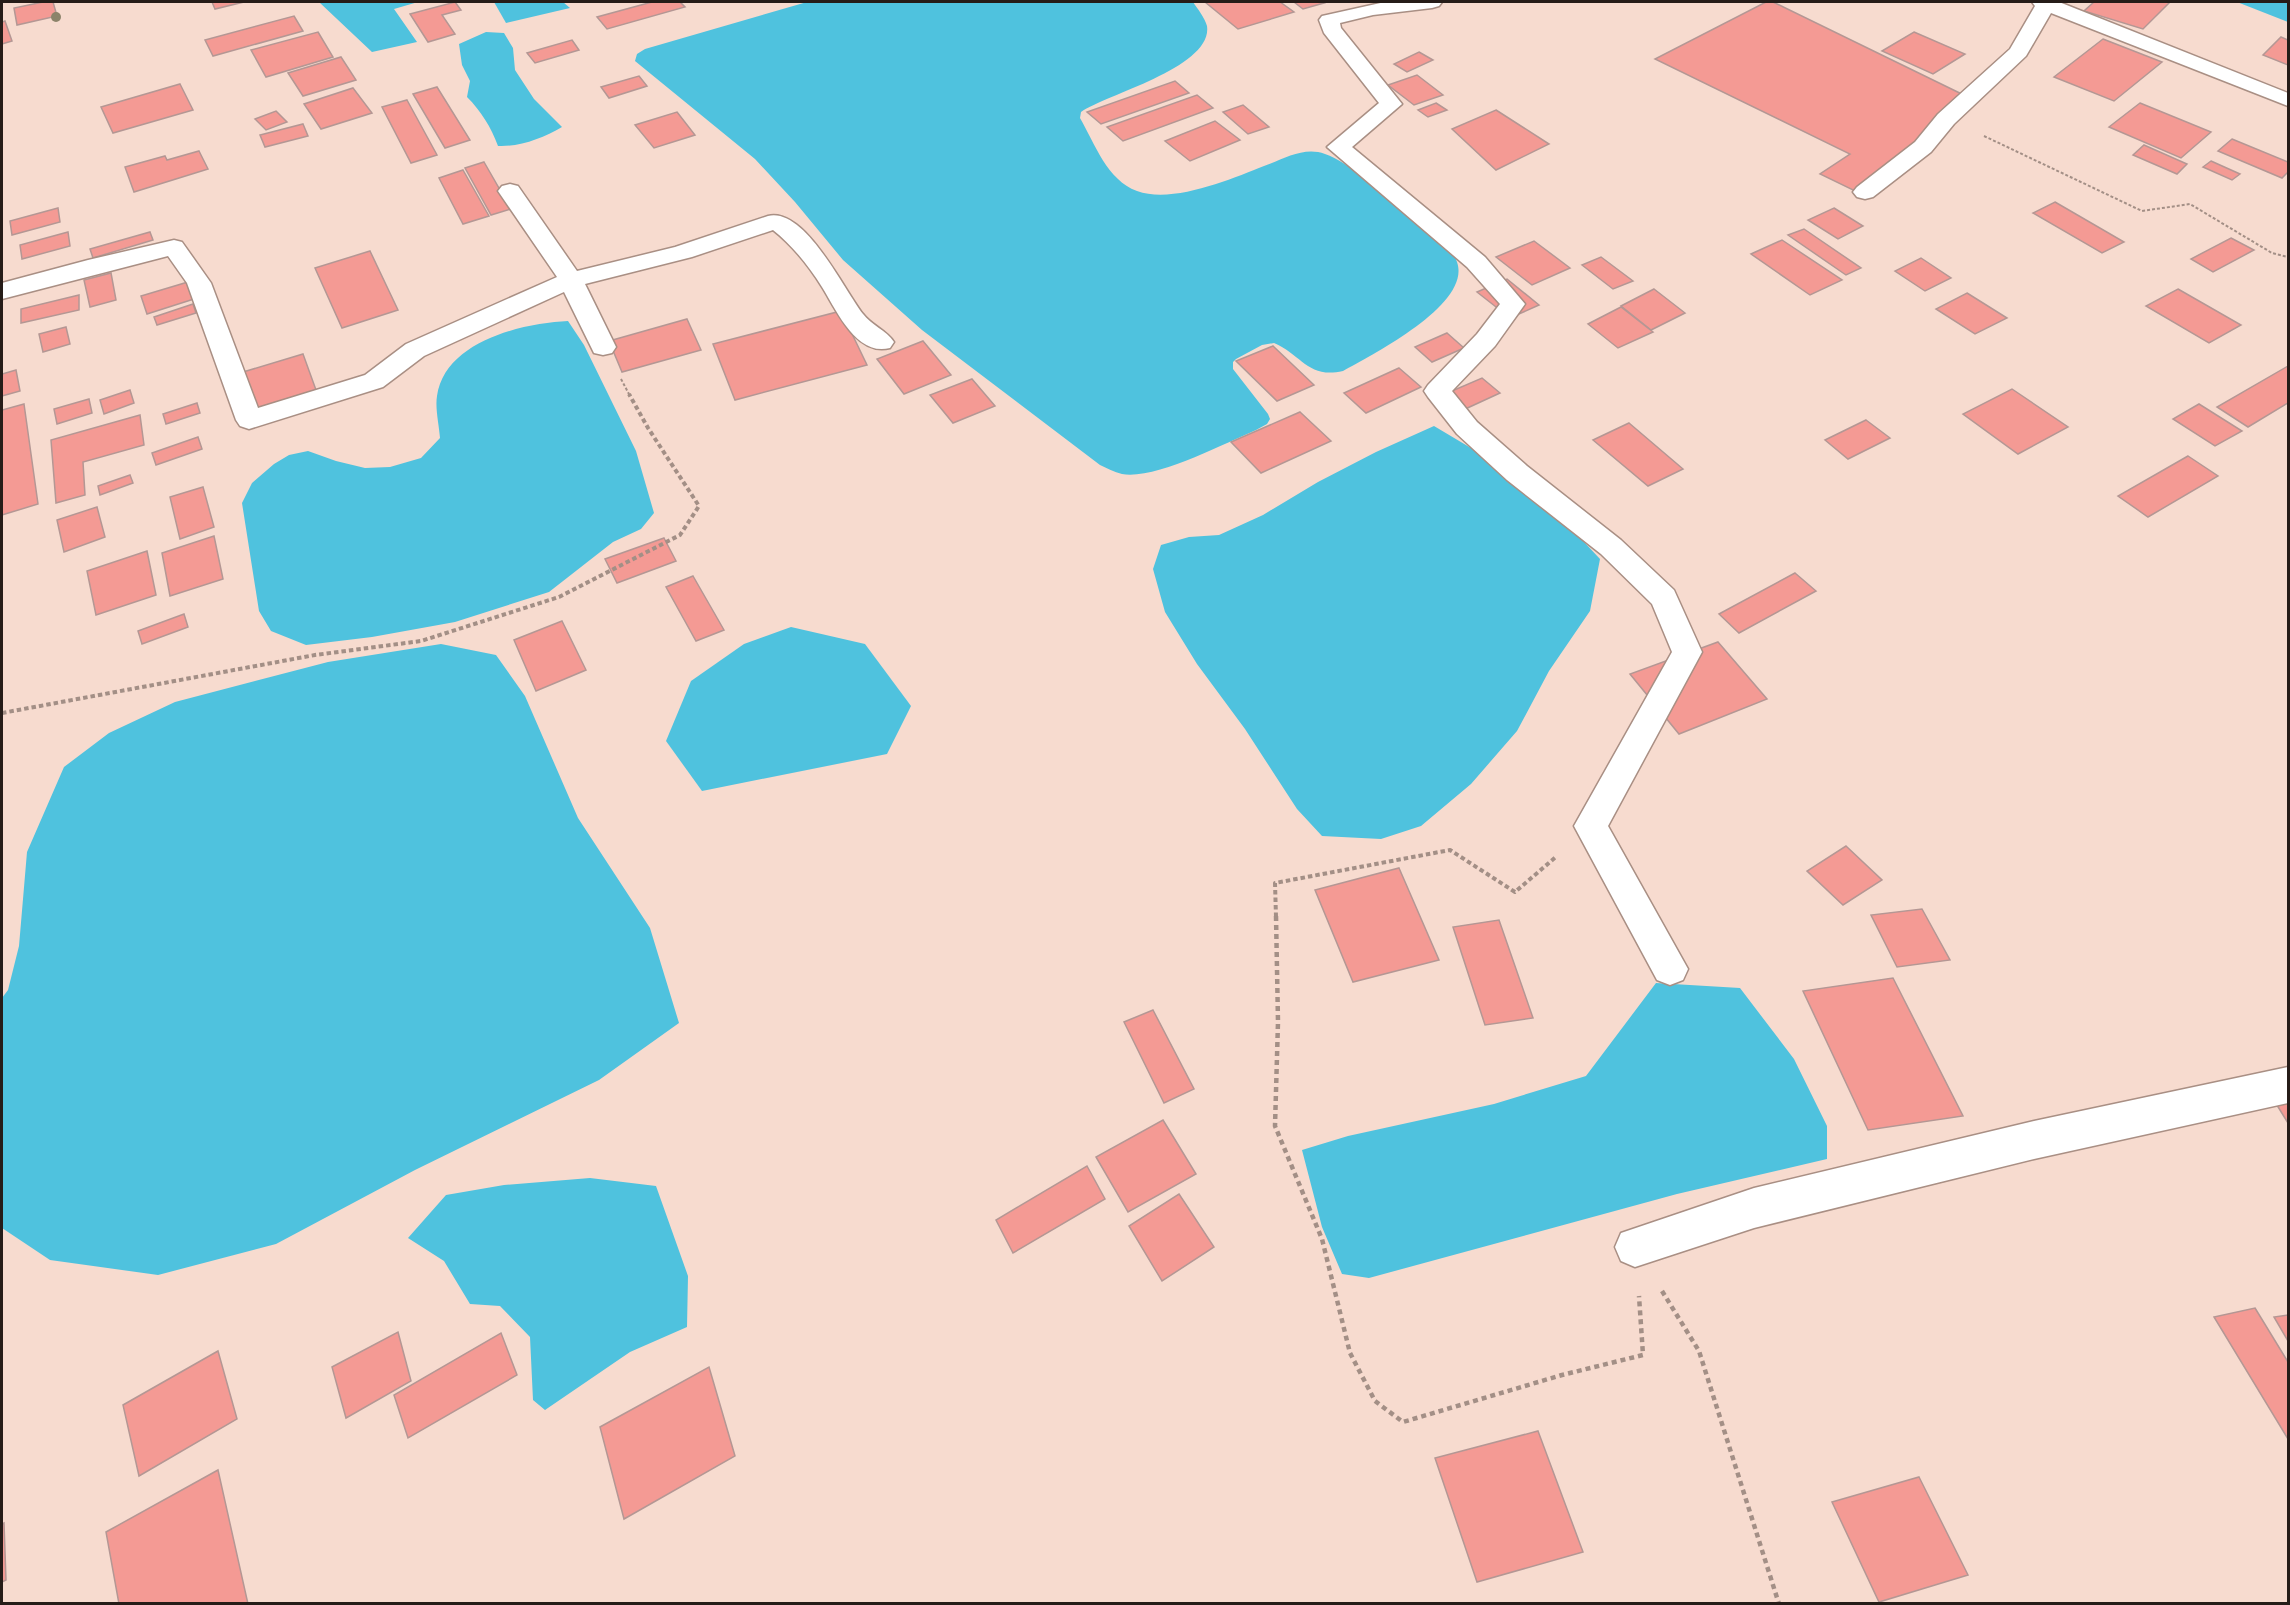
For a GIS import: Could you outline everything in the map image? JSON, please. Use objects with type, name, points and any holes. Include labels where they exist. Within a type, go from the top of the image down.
[{"type":"street","points":[[1432,2],[1373,9],[1329,20],[1331,29],[1391,104],[1338,147],[1476,262],[1513,304],[1486,340],[1437,391],[1467,428],[1517,473],[1611,547],[1664,598],[1687,652],[1591,826],[1670,969]]},
{"type":"street","points":[[1865,192],[1923,147],[1946,119],[2019,52],[2044,2],[2289,100]]},
{"type":"street","points":[[510,191],[570,280],[603,347]]},
{"type":"street","points":[[2,291],[88,267],[174,247],[199,283],[249,420],[374,381],[415,350],[570,280],[683,252],[753,226],[776,220],[794,235],[832,283],[854,321],[881,342]]},
{"type":"street","points":[[1635,1247],[1754,1208],[2034,1140],[2289,1085]]},
{"type":"path","points":[[1946,119],[2142,211],[2190,204],[2272,253],[2289,257]]},
{"type":"path","points":[[2,713],[315,655],[421,641],[559,597],[680,535],[699,506],[648,428],[603,347]]},
{"type":"path","points":[[1591,826],[1515,892],[1449,850],[1275,883],[1278,1022],[1275,1126],[1322,1239],[1350,1353],[1375,1401],[1403,1422],[1562,1375],[1644,1355],[1635,1247]]},
{"type":"path","points":[[1635,1247],[1699,1352],[1779,1604]]},
{"type":"water","points":[[319,2],[418,2],[394,9],[417,42],[372,52]]},
{"type":"water","points":[[494,2],[563,2],[570,8],[506,23]]},
{"type":"water","points":[[807,2],[1193,2],[1207,26],[1204,41],[1194,54],[1156,78],[1081,112],[1080,118],[1097,150],[1118,179],[1137,191],[1151,194],[1184,192],[1219,183],[1294,154],[1317,152],[1325,154],[1353,169],[1439,236],[1453,253],[1457,262],[1458,278],[1450,294],[1417,326],[1343,371],[1331,373],[1313,369],[1274,343],[1262,345],[1236,359],[1233,362],[1233,369],[1268,414],[1270,419],[1267,424],[1208,452],[1152,472],[1122,474],[1113,471],[1100,465],[922,330],[843,260],[795,202],[755,159],[635,61],[637,54],[645,49]]},
{"type":"water","points":[[2237,2],[2288,2],[2288,22]]},
{"type":"water","points":[[486,32],[504,33],[513,48],[515,70],[534,99],[562,127],[531,141],[498,146],[485,120],[467,97],[470,81],[462,65],[459,44]]},
{"type":"water","points":[[568,321],[584,345],[636,451],[654,513],[641,529],[613,542],[549,592],[455,622],[372,637],[306,645],[271,631],[259,611],[242,503],[252,483],[274,464],[289,455],[308,451],[365,468],[390,467],[421,458],[440,438],[437,396],[443,377],[455,361],[470,349],[509,331]]},
{"type":"water","points":[[1434,426],[1476,451],[1555,511],[1600,559],[1590,611],[1549,671],[1517,731],[1471,784],[1421,826],[1381,839],[1322,836],[1297,809],[1245,729],[1197,664],[1165,612],[1153,569],[1161,545],[1189,537],[1219,535],[1263,515],[1318,482],[1376,452]]},
{"type":"water","points":[[791,627],[865,644],[911,706],[887,754],[702,791],[666,741],[691,681],[744,644]]},
{"type":"water","points":[[441,644],[496,655],[525,696],[578,818],[650,928],[679,1023],[599,1080],[415,1170],[276,1244],[158,1275],[50,1260],[2,1228],[2,998],[8,990],[19,946],[27,852],[64,767],[109,733],[175,702],[328,662]]},
{"type":"water","points":[[1656,983],[1740,988],[1794,1059],[1827,1126],[1827,1159],[1677,1194],[1369,1278],[1342,1274],[1322,1227],[1302,1150],[1348,1136],[1494,1104],[1586,1076]]},
{"type":"water","points":[[590,1178],[656,1186],[688,1276],[687,1327],[630,1352],[545,1410],[533,1400],[530,1337],[500,1306],[470,1304],[444,1261],[408,1238],[446,1195],[504,1185]]},
{"type":"building","points":[[53,2],[57,16],[17,25],[14,8]]},
{"type":"building","points":[[212,2],[244,2],[215,9]]},
{"type":"building","points":[[455,2],[461,10],[442,15],[455,34],[428,42],[410,14]]},
{"type":"building","points":[[652,2],[680,2],[685,7],[607,29],[597,17]]},
{"type":"building","points":[[1205,2],[1280,2],[1294,12],[1238,29]]},
{"type":"building","points":[[1294,2],[1322,2],[1324,3],[1303,9]]},
{"type":"building","points":[[1766,2],[1773,2],[1976,101],[1855,191],[1820,174],[1850,154],[1655,59]]},
{"type":"building","points":[[2094,2],[2170,2],[2143,29],[2084,11]]},
{"type":"building","points":[[294,16],[303,31],[213,56],[205,40]]},
{"type":"building","points":[[5,21],[12,41],[2,44],[2,22]]},
{"type":"building","points":[[318,32],[333,57],[266,77],[251,50]]},
{"type":"building","points":[[1914,32],[1965,54],[1933,74],[1882,51]]},
{"type":"building","points":[[2281,37],[2288,40],[2288,65],[2263,55]]},
{"type":"building","points":[[2103,39],[2162,62],[2114,101],[2054,77]]},
{"type":"building","points":[[572,40],[579,50],[535,63],[527,53]]},
{"type":"building","points":[[1419,52],[1433,60],[1407,72],[1394,64]]},
{"type":"building","points":[[341,57],[356,80],[303,96],[288,73]]},
{"type":"building","points":[[1417,75],[1443,95],[1414,105],[1388,85]]},
{"type":"building","points":[[639,76],[647,86],[609,98],[601,87]]},
{"type":"building","points":[[1175,81],[1189,93],[1101,124],[1087,112]]},
{"type":"building","points":[[180,84],[193,110],[113,133],[101,107]]},
{"type":"building","points":[[437,87],[470,140],[445,148],[413,94]]},
{"type":"building","points":[[353,88],[372,113],[321,129],[304,104]]},
{"type":"building","points":[[1197,95],[1213,108],[1123,141],[1107,127]]},
{"type":"building","points":[[407,100],[437,155],[411,163],[382,107]]},
{"type":"building","points":[[1436,103],[1447,110],[1428,117],[1418,110]]},
{"type":"building","points":[[2140,103],[2211,132],[2181,158],[2109,127]]},
{"type":"building","points":[[1243,105],[1269,127],[1248,134],[1223,112]]},
{"type":"building","points":[[1496,110],[1549,144],[1496,170],[1452,129]]},
{"type":"building","points":[[276,111],[287,122],[266,130],[255,119]]},
{"type":"building","points":[[677,112],[695,135],[654,148],[635,125]]},
{"type":"building","points":[[1215,121],[1240,140],[1190,161],[1165,141]]},
{"type":"building","points":[[303,124],[308,136],[265,147],[260,135]]},
{"type":"building","points":[[2232,139],[2288,162],[2288,172],[2282,178],[2218,151]]},
{"type":"building","points":[[2144,145],[2187,164],[2177,174],[2133,155]]},
{"type":"building","points":[[199,151],[208,169],[134,192],[125,167],[165,156],[167,160]]},
{"type":"building","points":[[2211,161],[2240,174],[2232,180],[2203,167]]},
{"type":"building","points":[[484,162],[511,209],[491,215],[465,168]]},
{"type":"building","points":[[463,170],[489,216],[463,224],[439,178]]},
{"type":"building","points":[[2055,202],[2124,242],[2102,253],[2033,213]]},
{"type":"building","points":[[58,208],[60,222],[12,235],[10,221]]},
{"type":"building","points":[[1834,208],[1863,226],[1838,239],[1808,220]]},
{"type":"building","points":[[1804,229],[1861,268],[1846,275],[1788,235]]},
{"type":"building","points":[[68,232],[70,246],[22,259],[20,245]]},
{"type":"building","points":[[150,232],[153,240],[93,258],[90,249]]},
{"type":"building","points":[[2231,238],[2254,250],[2213,272],[2191,259]]},
{"type":"building","points":[[1782,240],[1842,280],[1810,295],[1751,254]]},
{"type":"building","points":[[1534,241],[1570,268],[1532,285],[1496,257]]},
{"type":"building","points":[[370,251],[398,310],[342,328],[315,268]]},
{"type":"building","points":[[1601,257],[1633,281],[1613,289],[1582,265]]},
{"type":"building","points":[[1921,258],[1951,278],[1925,291],[1895,271]]},
{"type":"building","points":[[111,273],[116,300],[90,307],[84,280]]},
{"type":"building","points":[[1507,279],[1539,305],[1510,318],[1477,292]]},
{"type":"building","points":[[188,282],[194,299],[147,314],[141,296]]},
{"type":"building","points":[[1654,289],[1685,313],[1651,330],[1621,306]]},
{"type":"building","points":[[2178,289],[2241,325],[2209,343],[2146,306]]},
{"type":"building","points":[[1967,293],[2007,318],[1975,334],[1936,309]]},
{"type":"building","points":[[79,295],[79,310],[21,323],[21,309]]},
{"type":"building","points":[[193,304],[196,313],[157,325],[154,317]]},
{"type":"building","points":[[1621,307],[1653,332],[1618,348],[1588,324]]},
{"type":"building","points":[[841,311],[867,365],[735,400],[713,344]]},
{"type":"building","points":[[687,319],[701,350],[622,372],[609,341]]},
{"type":"building","points":[[66,327],[70,344],[43,352],[39,334]]},
{"type":"building","points":[[1447,333],[1464,348],[1432,362],[1415,347]]},
{"type":"building","points":[[923,341],[951,375],[904,394],[877,359]]},
{"type":"building","points":[[1273,346],[1314,385],[1277,401],[1236,361]]},
{"type":"building","points":[[303,354],[316,390],[254,409],[243,372]]},
{"type":"building","points":[[2288,366],[2288,403],[2248,427],[2217,407]]},
{"type":"building","points":[[1399,368],[1421,387],[1366,413],[1344,393]]},
{"type":"building","points":[[16,370],[20,391],[2,396],[2,374]]},
{"type":"building","points":[[1482,378],[1500,393],[1463,410],[1445,394]]},
{"type":"building","points":[[972,379],[995,406],[953,423],[930,395]]},
{"type":"building","points":[[2012,389],[2068,427],[2018,454],[1963,414]]},
{"type":"building","points":[[130,390],[134,403],[104,414],[100,400]]},
{"type":"building","points":[[89,399],[92,413],[57,424],[54,409]]},
{"type":"building","points":[[197,403],[200,413],[166,424],[163,414]]},
{"type":"building","points":[[24,404],[38,504],[2,515],[2,410]]},
{"type":"building","points":[[2199,404],[2242,431],[2215,446],[2173,419]]},
{"type":"building","points":[[1300,412],[1331,441],[1261,473],[1231,442]]},
{"type":"building","points":[[140,415],[144,445],[83,462],[85,495],[56,503],[51,440]]},
{"type":"building","points":[[1866,420],[1890,438],[1848,459],[1825,440]]},
{"type":"building","points":[[1629,423],[1683,469],[1648,486],[1593,440]]},
{"type":"building","points":[[198,437],[202,449],[156,465],[152,453]]},
{"type":"building","points":[[2188,456],[2218,476],[2148,517],[2118,496]]},
{"type":"building","points":[[130,475],[133,483],[100,495],[98,486]]},
{"type":"building","points":[[203,487],[214,527],[180,539],[170,497]]},
{"type":"building","points":[[97,507],[105,537],[64,552],[57,520]]},
{"type":"building","points":[[214,536],[223,579],[170,596],[162,553]]},
{"type":"building","points":[[664,538],[676,561],[617,583],[605,559]]},
{"type":"building","points":[[147,551],[156,595],[96,615],[87,571]]},
{"type":"building","points":[[1795,573],[1816,591],[1739,633],[1719,614]]},
{"type":"building","points":[[693,576],[724,630],[696,641],[666,587]]},
{"type":"building","points":[[184,614],[188,627],[142,644],[138,631]]},
{"type":"building","points":[[562,621],[586,670],[536,691],[514,640]]},
{"type":"building","points":[[1718,642],[1767,699],[1679,734],[1630,674]]},
{"type":"building","points":[[1846,846],[1882,880],[1843,905],[1807,871]]},
{"type":"building","points":[[1399,868],[1439,960],[1353,982],[1315,890]]},
{"type":"building","points":[[1922,909],[1950,960],[1897,967],[1871,915]]},
{"type":"building","points":[[1499,920],[1533,1018],[1485,1025],[1453,927]]},
{"type":"building","points":[[1893,978],[1963,1116],[1868,1130],[1803,991]]},
{"type":"building","points":[[1153,1010],[1194,1089],[1164,1103],[1124,1022]]},
{"type":"building","points":[[2288,1100],[2288,1123],[2275,1102]]},
{"type":"building","points":[[1163,1120],[1196,1174],[1128,1212],[1096,1157]]},
{"type":"building","points":[[1087,1166],[1105,1199],[1013,1253],[996,1220]]},
{"type":"building","points":[[1179,1194],[1214,1247],[1162,1281],[1129,1226]]},
{"type":"building","points":[[2255,1308],[2288,1362],[2288,1439],[2214,1317]]},
{"type":"building","points":[[2288,1315],[2288,1341],[2274,1317]]},
{"type":"building","points":[[398,1332],[411,1381],[346,1418],[332,1367]]},
{"type":"building","points":[[501,1333],[517,1375],[408,1438],[394,1395]]},
{"type":"building","points":[[218,1351],[237,1419],[139,1476],[123,1405]]},
{"type":"building","points":[[709,1367],[735,1456],[624,1519],[600,1427]]},
{"type":"building","points":[[1538,1431],[1583,1552],[1477,1582],[1435,1458]]},
{"type":"building","points":[[218,1470],[248,1604],[119,1604],[106,1532]]},
{"type":"building","points":[[1919,1477],[1968,1575],[1879,1602],[1832,1502]]},
{"type":"building","points":[[4,1523],[6,1580],[2,1582],[2,1524]]}]
